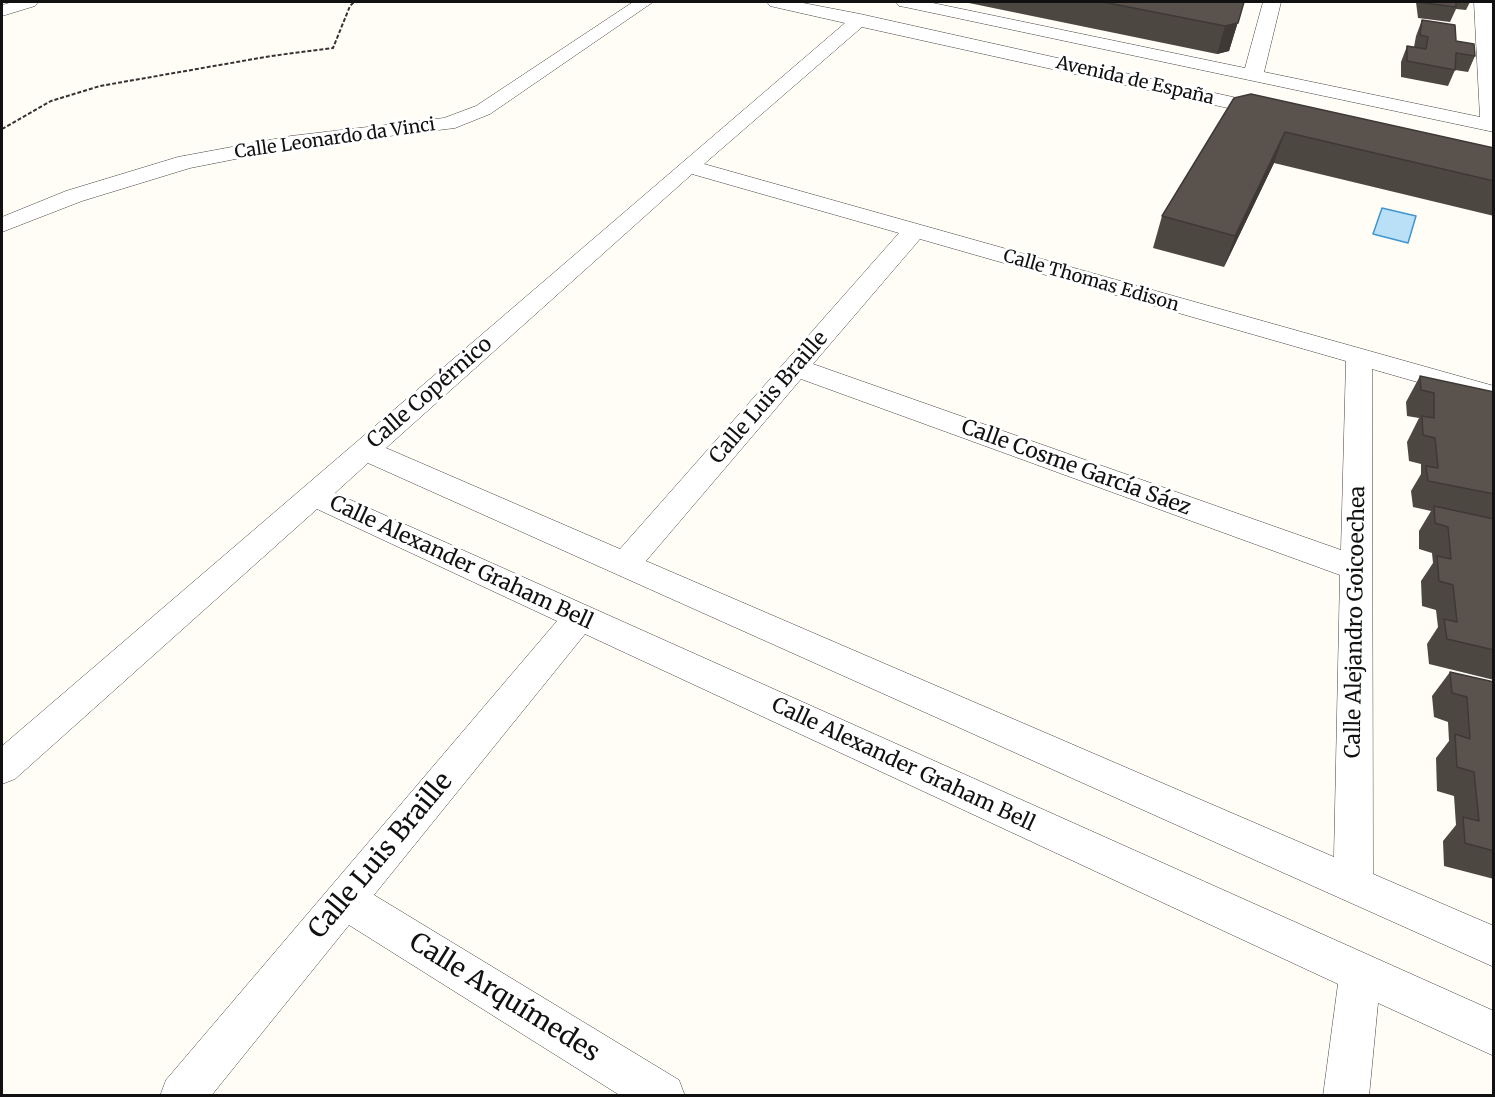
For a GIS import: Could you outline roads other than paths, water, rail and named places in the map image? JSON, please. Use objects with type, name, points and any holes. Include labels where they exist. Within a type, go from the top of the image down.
[{"type":"street","points":[[2,11],[28,2]]},
{"type":"street","name":"Calle Leonardo da Vinci","points":[[2,225],[74,196],[186,162],[291,142],[448,124],[483,110],[644,2]]},
{"type":"street","name":"Avenida de España","points":[[776,2],[1286,115]]},
{"type":"street","name":"Avenida de España","points":[[905,2],[1492,126]]},
{"type":"street","points":[[1253,76],[1272,2]]},
{"type":"street","points":[[1486,3],[1492,126]]},
{"type":"street","name":"Calle Copérnico","points":[[2,768],[688,166],[860,19]]},
{"type":"street","name":"Calle Thomas Edison","points":[[688,166],[1494,395]]},
{"type":"street","name":"Calle Luis Braille","points":[[624,565],[914,231]]},
{"type":"street","name":"Calle Alejandro Goicoechea","points":[[1353,885],[1359,358]]},
{"type":"street","name":"Calle Cosme García Sáez","points":[[795,367],[1356,568]]},
{"type":"street","points":[[364,450],[1494,947]]},
{"type":"street","name":"Calle Alexander Graham Bell","points":[[313,495],[1494,1034]]},
{"type":"street","name":"Calle Luis Braille","points":[[182,1095],[580,617]]},
{"type":"street","name":"Calle Arquímedes","points":[[345,900],[663,1095]]},
{"type":"street","points":[[1346,1095],[1360,973]]},
{"type":"water","points":[[1382,208],[1416,216],[1408,243],[1373,234]]}]
